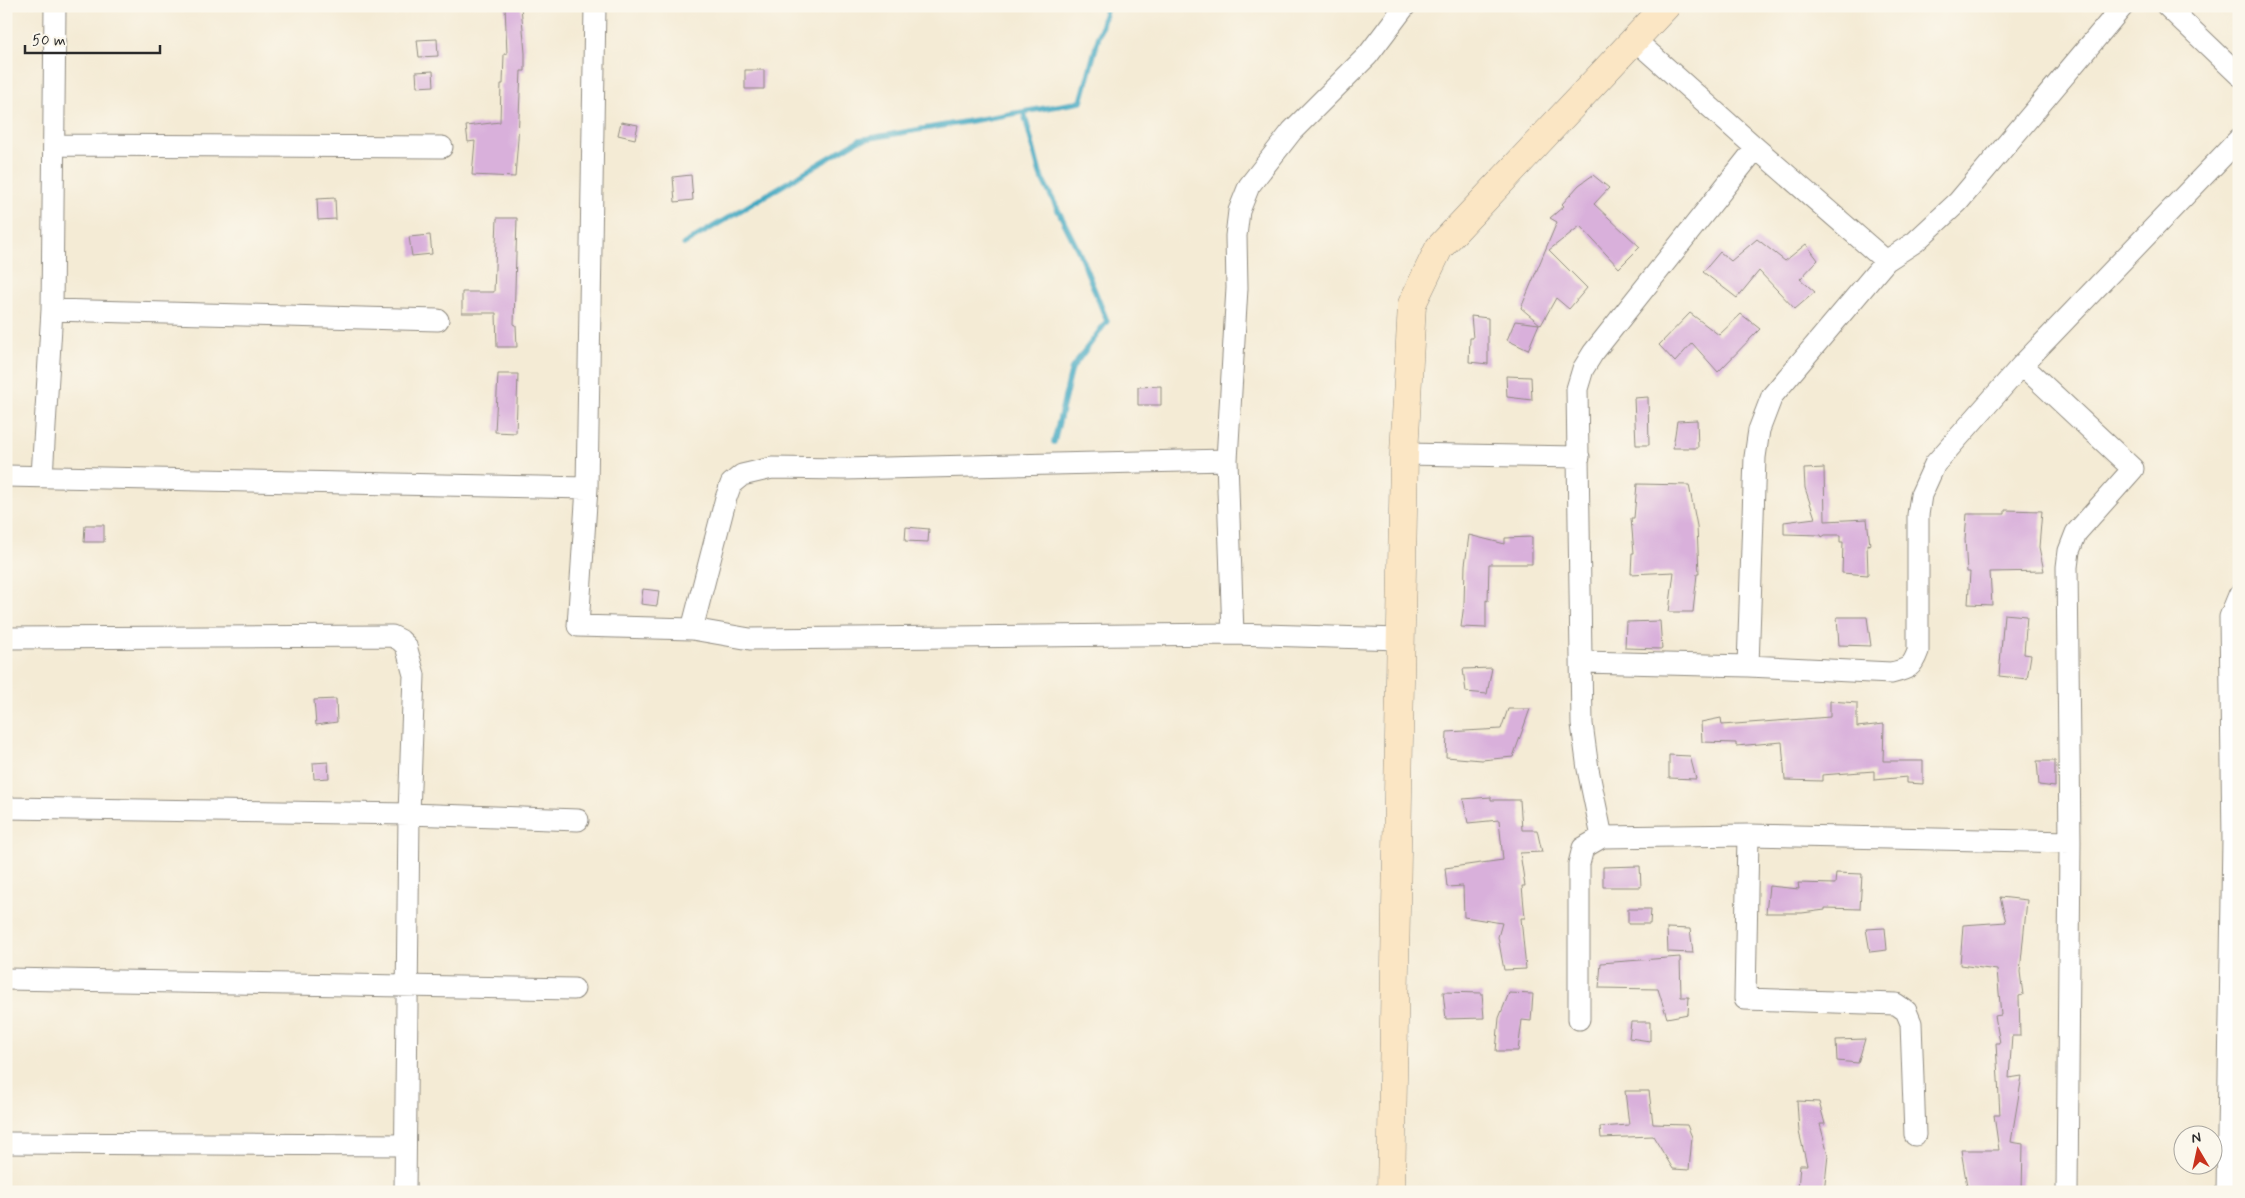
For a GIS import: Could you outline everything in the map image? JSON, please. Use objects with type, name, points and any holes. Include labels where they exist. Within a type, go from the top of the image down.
[{"type":"street","points":[[42,476],[52,310],[55,6]]},
{"type":"street","points":[[595,6],[587,488],[578,626],[692,629],[750,639],[1233,634],[1400,639]]},
{"type":"street","points":[[1233,634],[1227,460],[1237,288],[1236,236],[1239,211],[1249,186],[1292,131],[1368,55],[1405,6]]},
{"type":"street","points":[[1391,1192],[1404,454],[1412,304],[1439,248],[1666,6]]},
{"type":"street","points":[[1748,666],[1755,457],[1759,430],[1772,396],[1886,261],[1915,242],[1958,202],[2123,6]]},
{"type":"street","points":[[2168,6],[2239,75]]},
{"type":"street","points":[[1635,40],[1886,261]]},
{"type":"street","points":[[1582,662],[1748,666],[1891,673],[1906,670],[1914,663],[1918,651],[1918,515],[1921,495],[1936,464],[2022,366],[2239,139]]},
{"type":"street","points":[[54,146],[442,147]]},
{"type":"street","points":[[1602,837],[1588,769],[1582,724],[1577,389],[1583,369],[1594,353],[1756,148]]},
{"type":"street","points":[[52,310],[438,320]]},
{"type":"street","points":[[2022,366],[2133,469],[2076,533],[2069,551],[2067,577],[2070,842],[2067,1192]]},
{"type":"street","points":[[1404,454],[1579,457]]},
{"type":"street","points":[[692,629],[726,498],[731,484],[742,475],[772,468],[844,469],[1227,460]]},
{"type":"street","points":[[6,476],[587,488]]},
{"type":"street","points":[[2227,1192],[2236,841],[2230,618],[2239,595]]},
{"type":"street","points":[[6,638],[392,636],[406,646],[414,675],[409,814],[405,1192]]},
{"type":"street","points":[[6,808],[409,814],[578,820]]},
{"type":"street","points":[[1580,1019],[1579,864],[1583,848],[1602,837],[1748,835],[2070,842]]},
{"type":"street","points":[[1748,835],[1745,999],[1896,1004],[1906,1012],[1911,1023],[1915,1135]]},
{"type":"street","points":[[6,979],[574,989]]},
{"type":"street","points":[[6,1143],[404,1146]]},
{"type":"building","points":[[505,6],[521,6],[525,53],[525,71],[521,71],[515,177],[472,175],[475,141],[468,142],[466,126],[500,122],[504,54],[507,54]]},
{"type":"building","points":[[437,39],[438,56],[419,57],[417,40]]},
{"type":"building","points":[[745,70],[764,70],[764,89],[745,89]]},
{"type":"building","points":[[433,71],[434,86],[417,87],[416,72]]},
{"type":"building","points":[[621,122],[638,125],[635,139],[618,135]]},
{"type":"building","points":[[691,175],[693,200],[675,202],[673,177]]},
{"type":"building","points":[[1593,175],[1609,188],[1594,204],[1640,247],[1619,268],[1580,226],[1549,250],[1587,288],[1569,309],[1556,298],[1541,325],[1521,308],[1557,222],[1550,218],[1564,206],[1562,204],[1579,185]]},
{"type":"building","points":[[335,198],[336,219],[318,220],[317,199]]},
{"type":"building","points":[[497,218],[517,218],[514,325],[516,325],[517,347],[497,347],[496,313],[462,313],[462,292],[494,292]]},
{"type":"building","points":[[430,235],[432,254],[412,256],[409,237]]},
{"type":"building","points":[[1757,239],[1785,261],[1806,244],[1818,260],[1800,279],[1815,292],[1795,309],[1759,271],[1737,298],[1703,272],[1720,252],[1731,261]]},
{"type":"building","points":[[1690,313],[1719,335],[1741,314],[1760,329],[1718,372],[1692,343],[1675,362],[1659,345]]},
{"type":"building","points":[[1471,316],[1488,318],[1488,364],[1469,362],[1470,338],[1473,338]]},
{"type":"building","points":[[1515,321],[1539,324],[1528,350],[1507,340]]},
{"type":"building","points":[[498,374],[518,374],[516,433],[495,432]]},
{"type":"building","points":[[1506,376],[1531,377],[1532,400],[1507,397]]},
{"type":"building","points":[[1161,386],[1161,405],[1138,405],[1138,387]]},
{"type":"building","points":[[1648,397],[1649,445],[1636,445],[1634,398]]},
{"type":"building","points":[[1697,420],[1698,448],[1673,448],[1677,421]]},
{"type":"building","points":[[1824,468],[1825,521],[1867,519],[1870,545],[1867,544],[1868,575],[1842,573],[1843,542],[1840,542],[1840,535],[1825,535],[1822,537],[1821,535],[1784,534],[1784,522],[1815,518],[1805,488],[1804,469]]},
{"type":"building","points":[[1637,484],[1689,485],[1697,526],[1699,574],[1697,574],[1693,612],[1669,612],[1674,572],[1631,574],[1632,553],[1634,553],[1631,518],[1634,518]]},
{"type":"building","points":[[2005,510],[2042,511],[2039,547],[2044,571],[1990,572],[1992,605],[1968,604],[1970,572],[1967,572],[1965,539],[1967,514],[2005,514]]},
{"type":"building","points":[[85,525],[104,525],[104,542],[84,542]]},
{"type":"building","points":[[906,527],[929,529],[928,542],[905,541]]},
{"type":"building","points":[[1469,535],[1505,544],[1505,538],[1532,537],[1532,564],[1489,564],[1486,628],[1461,627]]},
{"type":"building","points":[[643,589],[659,591],[657,606],[641,604]]},
{"type":"building","points":[[2004,614],[2027,616],[2024,654],[2031,655],[2027,679],[1999,676]]},
{"type":"building","points":[[1837,617],[1867,617],[1871,646],[1839,645]]},
{"type":"building","points":[[1660,621],[1662,649],[1625,648],[1626,622]]},
{"type":"building","points":[[1492,668],[1487,694],[1466,692],[1463,669]]},
{"type":"building","points":[[336,699],[337,722],[316,725],[314,700]]},
{"type":"building","points":[[1830,701],[1857,703],[1857,727],[1884,724],[1883,761],[1923,761],[1923,784],[1907,783],[1907,777],[1874,780],[1874,771],[1822,775],[1822,781],[1785,780],[1782,742],[1736,746],[1736,743],[1702,742],[1701,722],[1721,718],[1722,725],[1830,717]]},
{"type":"building","points":[[1508,709],[1530,709],[1513,757],[1482,760],[1446,757],[1447,732],[1501,729]]},
{"type":"building","points":[[1669,755],[1690,756],[1696,779],[1669,778]]},
{"type":"building","points":[[2037,761],[2055,761],[2055,787],[2039,785]]},
{"type":"building","points":[[328,762],[329,778],[314,779],[313,763]]},
{"type":"building","points":[[1491,797],[1491,800],[1520,800],[1522,830],[1537,830],[1542,852],[1520,853],[1525,886],[1522,886],[1525,918],[1521,918],[1526,969],[1504,970],[1498,937],[1502,923],[1464,917],[1463,886],[1447,887],[1445,868],[1503,860],[1499,820],[1468,823],[1463,799]]},
{"type":"building","points":[[1640,866],[1641,887],[1603,887],[1603,867]]},
{"type":"building","points":[[1836,873],[1862,874],[1860,909],[1825,908],[1825,910],[1802,913],[1766,913],[1769,886],[1799,889],[1798,883],[1835,884]]},
{"type":"building","points":[[2000,897],[2027,900],[2020,972],[2023,995],[2019,996],[2020,1036],[2012,1036],[2009,1078],[2022,1076],[2011,1142],[2023,1144],[2022,1192],[1968,1192],[1961,1150],[1999,1150],[1994,1115],[2000,1115],[1996,1043],[2000,1043],[1995,1016],[2001,1015],[1997,970],[1960,965],[1963,925],[2006,922]]},
{"type":"building","points":[[1628,909],[1651,909],[1650,924],[1628,924]]},
{"type":"building","points":[[1667,928],[1690,929],[1693,953],[1668,952]]},
{"type":"building","points":[[1885,928],[1887,950],[1870,952],[1866,929]]},
{"type":"building","points":[[1680,957],[1681,997],[1689,997],[1688,1014],[1667,1018],[1658,989],[1599,988],[1601,963]]},
{"type":"building","points":[[1443,992],[1482,993],[1484,1018],[1446,1019]]},
{"type":"building","points":[[1509,993],[1533,994],[1531,1021],[1522,1020],[1518,1051],[1496,1051],[1499,1018]]},
{"type":"building","points":[[1631,1022],[1650,1022],[1650,1041],[1629,1038]]},
{"type":"building","points":[[1865,1039],[1858,1063],[1837,1061],[1836,1040]]},
{"type":"building","points":[[1625,1091],[1649,1091],[1653,1124],[1687,1125],[1692,1137],[1689,1170],[1673,1169],[1653,1136],[1601,1138],[1600,1127],[1629,1125]]},
{"type":"building","points":[[1797,1101],[1819,1102],[1825,1124],[1820,1124],[1828,1155],[1824,1192],[1798,1189],[1800,1165],[1807,1165],[1799,1132]]},
{"type":"waterway","points":[[684,244],[859,140],[1081,102],[1107,6]]},
{"type":"waterway","points":[[1024,113],[1040,174],[1079,252],[1107,321],[1072,368],[1054,442]]}]
